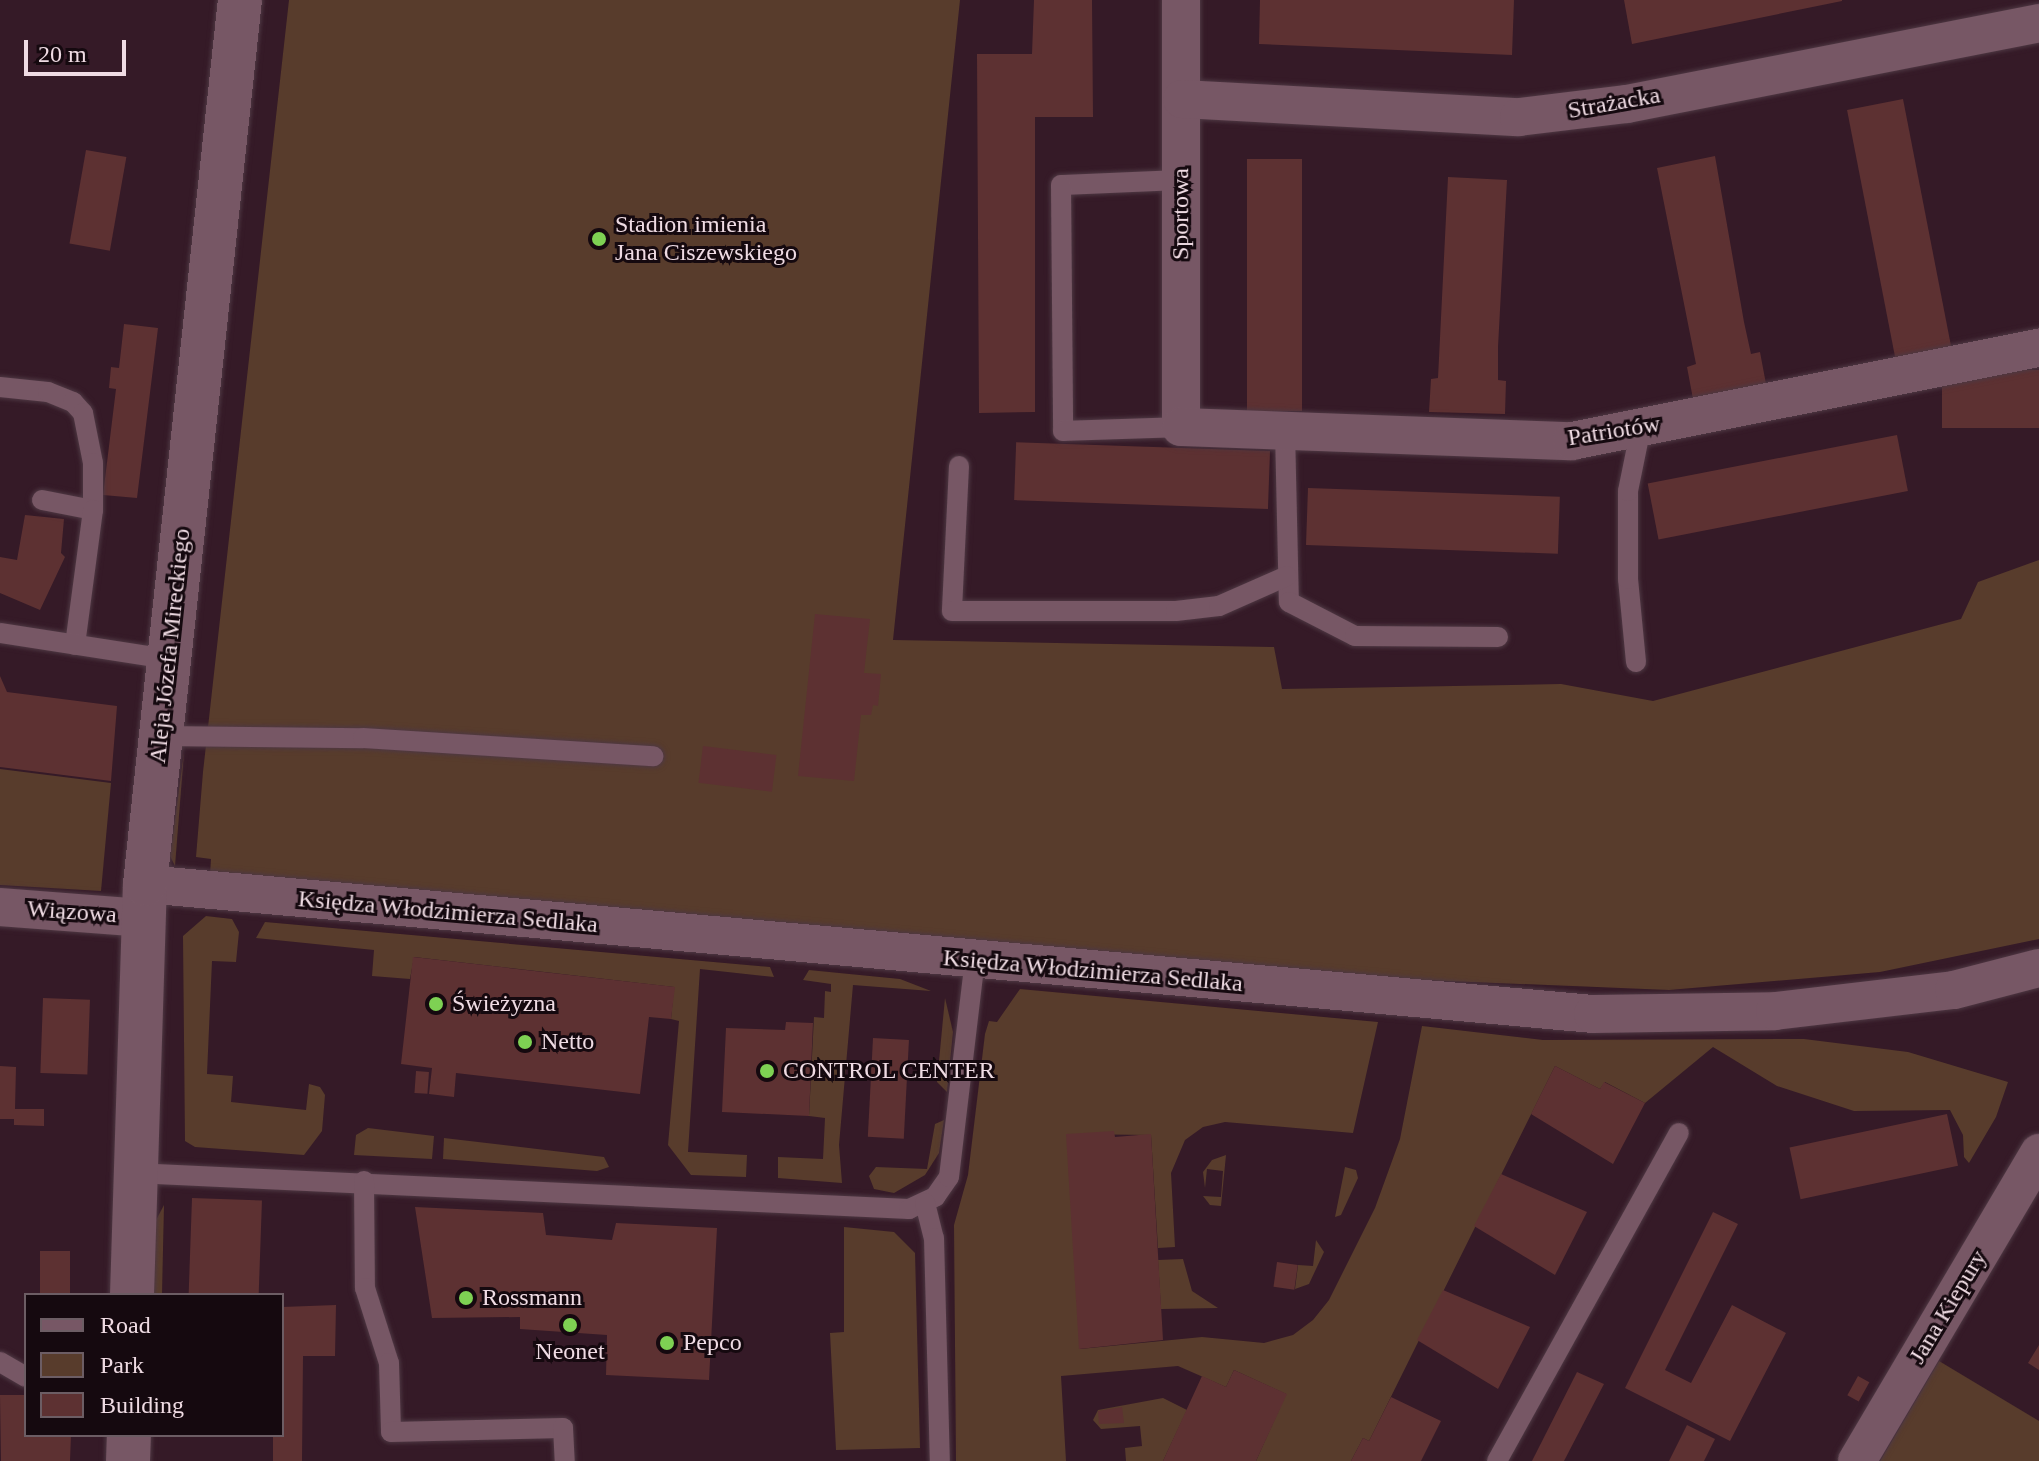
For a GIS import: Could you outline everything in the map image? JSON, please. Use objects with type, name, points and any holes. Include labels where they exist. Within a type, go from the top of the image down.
[{"type":"street","name":"Aleja Józefa Mireckiego","points":[[132,1293],[144,901],[240,0]]},
{"type":"street","name":"Sportowa","points":[[1181,0],[1181,427]]},
{"type":"street","name":"Strażacka","points":[[1182,99],[1519,117],[1627,104],[2039,23]]},
{"type":"street","name":"Patriotów","points":[[1181,427],[1572,441],[2039,348]]},
{"type":"street","name":"Wiązowa","points":[[0,907],[144,901]]},
{"type":"street","name":"Księdza Włodzimierza Sedlaka","points":[[144,901],[975,960],[1593,1014],[1775,1011],[1954,990],[2039,968]]},
{"type":"street","name":"Jana Kiepury","points":[[1857,1461],[2039,1153]]},
{"type":"street","points":[[128,1461],[129,1437]]},
{"type":"lane","points":[[1181,180],[1061,185],[1063,431],[1181,427]]},
{"type":"lane","points":[[0,387],[48,392],[73,402],[83,413],[91,439],[93,510],[75,645]]},
{"type":"lane","points":[[1636,662],[1628,579],[1628,491],[1641,427]]},
{"type":"lane","points":[[1285,431],[1289,602],[1355,636],[1498,637]]},
{"type":"lane","points":[[959,466],[952,611],[1176,611],[1219,606],[1287,576]]},
{"type":"lane","points":[[42,500],[93,510]]},
{"type":"lane","points":[[0,633],[168,659]]},
{"type":"lane","points":[[160,736],[363,738],[653,756]]},
{"type":"lane","points":[[134,1173],[364,1181],[858,1210],[893,1211],[925,1203],[943,1189],[956,1152],[975,960]]},
{"type":"lane","points":[[1497,1461],[1679,1133]]},
{"type":"lane","points":[[364,1181],[365,1288],[389,1363],[391,1432],[563,1428],[565,1461]]},
{"type":"lane","points":[[925,1203],[934,1238],[940,1461]]},
{"type":"lane","points":[[0,1362],[24,1376]]},
{"type":"green space","points":[[289,0],[960,0],[893,640],[1274,647],[1282,689],[1561,684],[1653,701],[1961,619],[1978,582],[2039,560],[2039,939],[1880,972],[1669,990],[1349,977],[210,875],[211,859],[196,857],[203,772]]},
{"type":"green space","points":[[184,752],[175,866],[170,856]]},
{"type":"green space","points":[[0,769],[111,783],[101,891],[0,885]]},
{"type":"green space","points":[[206,916],[232,919],[239,932],[236,962],[212,961],[207,1074],[233,1076],[231,1102],[306,1110],[309,1084],[320,1087],[325,1095],[322,1131],[304,1155],[195,1147],[185,1141],[183,936]]},
{"type":"green space","points":[[265,922],[770,967],[774,977],[700,969],[688,1152],[747,1155],[746,1177],[691,1175],[668,1145],[679,1021],[671,1019],[674,987],[414,957],[410,979],[372,976],[374,950],[256,938]]},
{"type":"green space","points":[[809,970],[900,979],[931,991],[853,985],[839,1145],[842,1183],[778,1178],[778,1157],[823,1159],[825,1118],[809,1116],[814,1017],[824,1018],[825,991],[831,992],[831,984],[803,980]]},
{"type":"green space","points":[[1020,989],[1378,1022],[1353,1133],[1225,1122],[1203,1127],[1185,1140],[1171,1173],[1175,1247],[1158,1248],[1151,1135],[1067,1134],[1080,1349],[1202,1337],[1264,1343],[1293,1335],[1313,1320],[1329,1300],[1375,1208],[1400,1139],[1422,1026],[1543,1040],[1804,1039],[1908,1052],[2008,1082],[1996,1117],[1969,1163],[1964,1157],[1963,1135],[1950,1110],[1854,1111],[1777,1086],[1713,1047],[1645,1103],[1605,1082],[1600,1089],[1555,1066],[1369,1441],[1363,1438],[1351,1461],[1256,1461],[1286,1394],[1234,1370],[1226,1387],[1178,1366],[1061,1376],[1066,1461],[956,1461],[954,1225],[968,1175],[985,1034],[989,1021],[997,1022]]},
{"type":"green space","points":[[945,998],[953,1032],[947,1092],[937,1082]]},
{"type":"green space","points":[[944,1120],[939,1153],[925,1175],[894,1193],[874,1189],[869,1176],[876,1167],[927,1169],[935,1124]]},
{"type":"green space","points":[[368,1128],[434,1136],[432,1159],[354,1155],[356,1135]]},
{"type":"green space","points":[[444,1138],[604,1157],[609,1167],[597,1171],[443,1159]]},
{"type":"green space","points":[[1226,1155],[1221,1206],[1210,1205],[1203,1196],[1221,1197],[1223,1171],[1207,1169],[1205,1188],[1203,1172],[1212,1160]]},
{"type":"green space","points":[[1345,1167],[1356,1170],[1358,1178],[1341,1215],[1335,1217]]},
{"type":"green space","points":[[164,1205],[162,1293],[153,1293],[155,1222]]},
{"type":"green space","points":[[844,1227],[894,1232],[915,1253],[920,1448],[836,1450],[830,1333],[844,1332]]},
{"type":"green space","points":[[1316,1240],[1324,1252],[1309,1284],[1295,1289],[1298,1265],[1313,1266]]},
{"type":"green space","points":[[1183,1259],[1192,1291],[1218,1308],[1161,1309],[1158,1260]]},
{"type":"green space","points":[[1939,1361],[2039,1421],[2039,1461],[1880,1461]]},
{"type":"green space","points":[[1163,1398],[1187,1410],[1163,1461],[1126,1461],[1125,1448],[1142,1446],[1140,1426],[1101,1429],[1093,1420],[1098,1410]]},
{"type":"building","points":[[1034,0],[1092,0],[1093,117],[1035,117],[1035,412],[979,413],[977,54],[1032,54]]},
{"type":"building","points":[[1260,0],[1514,0],[1512,55],[1259,44]]},
{"type":"building","points":[[1624,0],[1842,0],[1842,1],[1632,44]]},
{"type":"building","points":[[1903,99],[1951,348],[1896,359],[1847,110]]},
{"type":"building","points":[[86,150],[126,157],[110,251],[70,244]]},
{"type":"building","points":[[1715,156],[1751,354],[1760,352],[1766,384],[1693,399],[1687,367],[1696,364],[1657,168]]},
{"type":"building","points":[[1247,159],[1302,159],[1302,411],[1247,411]]},
{"type":"building","points":[[1448,177],[1507,180],[1498,347],[1498,380],[1506,381],[1505,414],[1429,412],[1431,379],[1438,378]]},
{"type":"building","points":[[124,324],[158,328],[137,498],[103,495],[116,389],[109,388],[111,367],[119,368]]},
{"type":"building","points":[[1942,370],[2039,370],[2039,428],[1942,428]]},
{"type":"building","points":[[1897,435],[1908,491],[1659,539],[1648,483]]},
{"type":"building","points":[[1016,442],[1270,451],[1268,509],[1014,500]]},
{"type":"building","points":[[1308,488],[1560,497],[1558,554],[1306,545]]},
{"type":"building","points":[[25,515],[64,519],[61,553],[65,557],[40,610],[0,593],[0,557],[17,560]]},
{"type":"building","points":[[815,614],[870,619],[864,673],[881,674],[878,706],[873,705],[871,715],[861,715],[854,781],[798,776]]},
{"type":"building","points":[[0,676],[7,692],[117,706],[111,781],[0,767]]},
{"type":"building","points":[[703,746],[776,755],[772,792],[698,783]]},
{"type":"building","name":"Netto","points":[[413,957],[675,987],[671,1019],[649,1017],[640,1094],[456,1073],[454,1097],[429,1094],[432,1068],[401,1064]]},
{"type":"building","points":[[43,998],[90,1000],[87,1075],[40,1073]]},
{"type":"building","name":"CONTROL CENTER","points":[[786,1022],[813,1023],[809,1116],[722,1112],[726,1028],[785,1030]]},
{"type":"building","points":[[873,1038],[909,1040],[904,1139],[868,1137]]},
{"type":"building","points":[[0,1066],[16,1067],[15,1109],[44,1109],[44,1126],[14,1125],[14,1119],[0,1119]]},
{"type":"building","points":[[1555,1066],[1600,1089],[1604,1082],[1645,1103],[1613,1164],[1531,1114]]},
{"type":"building","points":[[416,1071],[429,1072],[427,1094],[414,1093]]},
{"type":"building","points":[[1947,1114],[1958,1166],[1801,1199],[1790,1147]]},
{"type":"building","points":[[1114,1131],[1115,1137],[1151,1134],[1163,1340],[1079,1349],[1066,1134]]},
{"type":"building","points":[[1501,1174],[1587,1212],[1555,1275],[1474,1226]]},
{"type":"building","points":[[192,1198],[262,1200],[259,1293],[189,1293]]},
{"type":"building","points":[[415,1207],[543,1213],[546,1235],[612,1240],[616,1223],[717,1228],[709,1380],[606,1375],[607,1335],[520,1329],[520,1317],[432,1318]]},
{"type":"building","points":[[1713,1212],[1738,1224],[1665,1370],[1691,1383],[1732,1305],[1786,1333],[1730,1441],[1625,1388]]},
{"type":"building","points":[[40,1251],[70,1251],[70,1293],[40,1293]]},
{"type":"building","points":[[1277,1262],[1298,1265],[1294,1290],[1274,1287]]},
{"type":"building","points":[[1443,1290],[1530,1327],[1498,1389],[1417,1340]]},
{"type":"building","points":[[336,1305],[335,1356],[303,1356],[302,1461],[273,1461],[273,1437],[284,1437],[284,1307]]},
{"type":"building","points":[[2039,1345],[2039,1370],[2028,1363]]},
{"type":"building","points":[[1234,1370],[1287,1394],[1256,1461],[1163,1461],[1202,1376],[1226,1387]]},
{"type":"building","points":[[1577,1372],[1604,1384],[1564,1461],[1532,1461]]},
{"type":"building","points":[[1858,1376],[1869,1382],[1859,1402],[1847,1395]]},
{"type":"building","points":[[0,1395],[24,1395],[24,1437],[71,1437],[70,1461],[1,1461]]},
{"type":"building","points":[[1391,1397],[1441,1421],[1421,1461],[1351,1461],[1363,1438],[1369,1441]]},
{"type":"building","points":[[1122,1407],[1124,1423],[1099,1424],[1098,1411]]},
{"type":"building","points":[[1687,1425],[1715,1439],[1704,1461],[1669,1461]]},
{"type":"place","name":"Stadion imienia Jana Ciszewskiego","points":[[599,239]]},
{"type":"place","name":"Świeżyzna","points":[[436,1004]]},
{"type":"place","name":"Netto","points":[[525,1042]]},
{"type":"place","name":"CONTROL CENTER","points":[[767,1071]]},
{"type":"place","name":"Rossmann","points":[[466,1298]]},
{"type":"place","name":"Neonet","points":[[570,1325]]},
{"type":"place","name":"Pepco","points":[[667,1343]]}]
